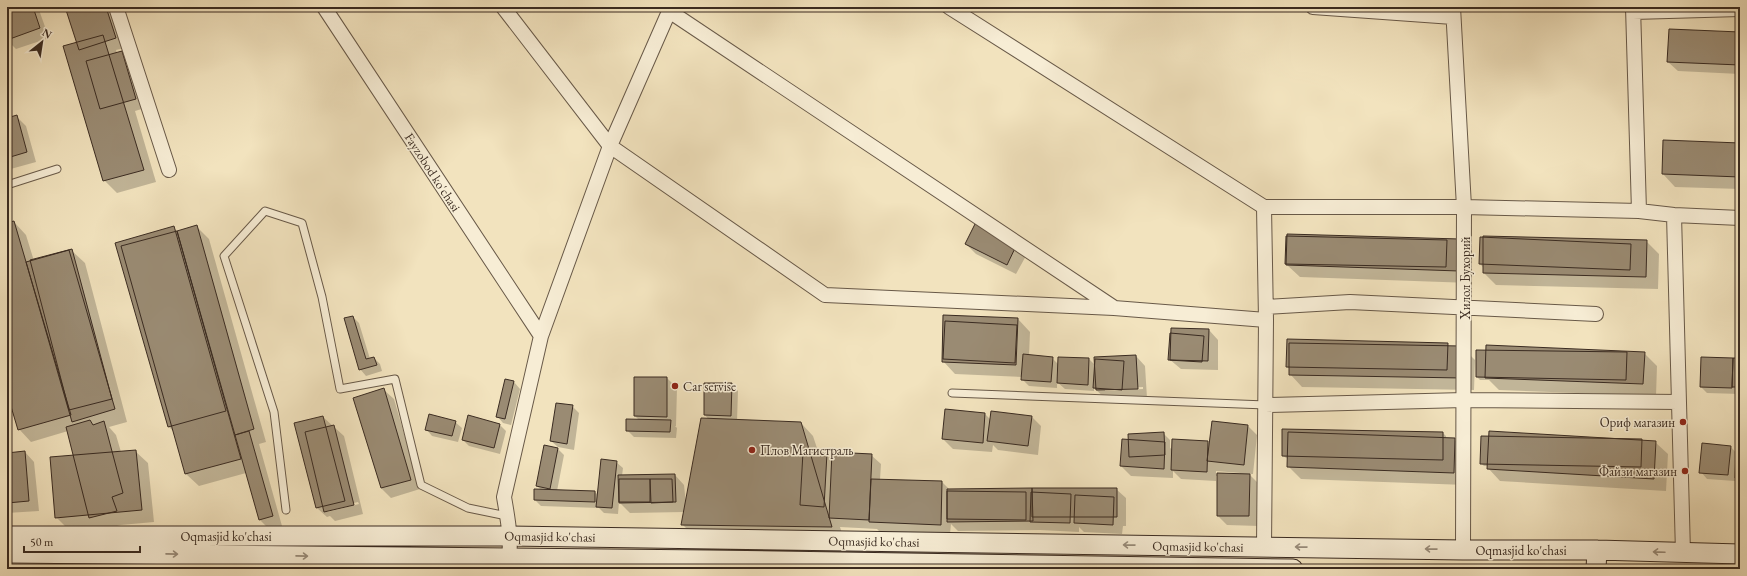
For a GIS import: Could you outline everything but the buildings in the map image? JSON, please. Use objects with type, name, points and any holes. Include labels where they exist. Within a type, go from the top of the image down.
[{"type":"main road","name":"Oqmasjid ko'chasi","points":[[7,536],[509,536],[1462,550],[1597,550],[1740,554]]},
{"type":"main road","points":[[1596,569],[1597,550]]},
{"type":"main road","name":"Oqmasjid ko'chasi","points":[[7,553],[509,563],[1293,569]]},
{"type":"street","points":[[116,7],[169,170]]},
{"type":"street","name":"Fayzobod ko'chasi","points":[[324,7],[541,336]]},
{"type":"street","points":[[503,7],[610,146],[825,295],[1114,308],[1266,313],[1350,302],[1596,314]]},
{"type":"street","points":[[949,7],[1264,207],[1464,207],[1639,211],[1674,215],[1740,218]]},
{"type":"street","points":[[1313,7],[1453,12]]},
{"type":"street","points":[[509,563],[509,536],[504,497],[541,336],[610,146],[670,9],[1114,308]]},
{"type":"street","points":[[1639,211],[1633,9],[1740,9]]},
{"type":"street","name":"Хилол Бухорий","points":[[1453,12],[1464,207],[1465,308],[1462,550]]},
{"type":"street","points":[[1264,207],[1266,313],[1264,547]]},
{"type":"street","points":[[1674,215],[1683,553]]},
{"type":"street","points":[[1266,405],[1464,400],[1679,402]]},
{"type":"lane","points":[[7,185],[57,169]]},
{"type":"lane","points":[[286,510],[274,412],[224,256],[265,211],[302,223],[322,297],[340,388],[395,379],[421,485],[468,508],[507,516]]},
{"type":"lane","points":[[952,393],[1266,405]]},
{"type":"place","name":"Car servise","points":[[675,386]]},
{"type":"place","name":"Ориф магазин","points":[[1683,422]]},
{"type":"place","name":"Плов Магистраль","points":[[752,450]]},
{"type":"place","name":"Файзи магазин","points":[[1685,471]]}]
